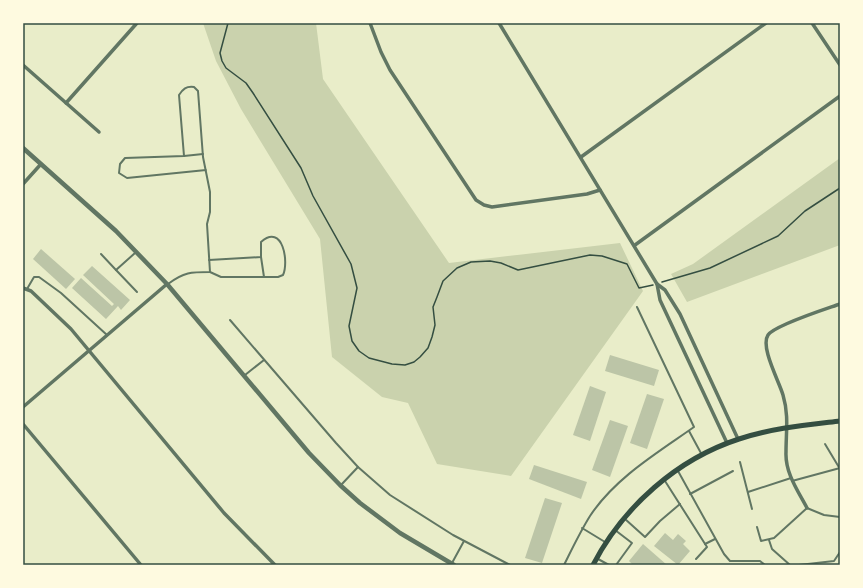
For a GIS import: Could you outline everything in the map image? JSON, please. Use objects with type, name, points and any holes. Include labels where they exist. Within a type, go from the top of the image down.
[{"type":"main road","points":[[594,565],[615,530],[644,496],[677,470],[702,455],[738,439],[788,427],[840,420]]},
{"type":"street","points":[[66,103],[137,23]]},
{"type":"street","points":[[370,23],[381,52],[390,70],[476,200],[484,205],[492,207],[587,194],[600,190]]},
{"type":"street","points":[[499,23],[635,245],[657,284],[660,300],[727,443]]},
{"type":"street","points":[[581,157],[766,23]]},
{"type":"street","points":[[812,23],[840,65]]},
{"type":"street","points":[[23,65],[99,132]]},
{"type":"street","points":[[635,245],[840,96]]},
{"type":"street","points":[[23,148],[116,231],[168,284],[309,454],[340,485],[360,503],[400,533],[453,564]]},
{"type":"street","points":[[23,184],[41,164]]},
{"type":"street","points":[[23,406],[168,284]]},
{"type":"street","points":[[657,284],[665,290],[680,314],[738,439]]},
{"type":"street","points":[[25,289],[71,329],[224,513],[275,565]]},
{"type":"street","points":[[807,508],[792,480],[786,453],[788,427],[784,398],[767,353],[765,343],[767,336],[779,327],[840,304]]},
{"type":"street","points":[[23,424],[141,565]]},
{"type":"lane","points":[[184,156],[179,95],[183,88],[190,86],[194,87],[198,91],[203,154],[210,192],[210,212],[206,224],[210,272]]},
{"type":"lane","points":[[203,154],[125,158],[120,164],[119,173],[127,178],[206,170]]},
{"type":"lane","points":[[168,284],[181,275],[191,272],[210,272],[221,277],[264,277],[278,277],[283,275],[285,271],[283,244],[281,240],[277,238],[265,239],[262,242],[264,277]]},
{"type":"lane","points":[[116,270],[136,252]]},
{"type":"lane","points":[[101,254],[137,292]]},
{"type":"lane","points":[[209,260],[262,256]]},
{"type":"lane","points":[[25,289],[34,276],[38,277],[61,293],[107,335]]},
{"type":"lane","points":[[564,565],[582,528],[606,497],[634,470],[694,427],[637,307]]},
{"type":"lane","points":[[230,320],[336,444],[390,495],[464,541],[510,565]]},
{"type":"lane","points":[[244,376],[264,360]]},
{"type":"lane","points":[[689,431],[702,455]]},
{"type":"lane","points":[[748,492],[840,469],[825,444]]},
{"type":"lane","points":[[740,462],[752,509]]},
{"type":"lane","points":[[340,485],[358,466]]},
{"type":"lane","points":[[677,470],[715,539],[730,561],[760,561],[765,565]]},
{"type":"lane","points":[[690,494],[733,471]]},
{"type":"lane","points":[[664,480],[707,547],[696,559]]},
{"type":"lane","points":[[624,518],[646,536],[660,520],[680,504]]},
{"type":"lane","points":[[757,527],[761,541],[774,538],[807,508],[824,515],[840,517]]},
{"type":"lane","points":[[582,528],[606,543]]},
{"type":"lane","points":[[615,530],[632,543],[616,565]]},
{"type":"lane","points":[[705,544],[715,539]]},
{"type":"lane","points":[[769,540],[772,549],[790,565]]},
{"type":"lane","points":[[453,564],[464,541]]},
{"type":"lane","points":[[799,565],[834,560],[840,552]]},
{"type":"lane","points":[[597,558],[609,565]]},
{"type":"path","points":[[228,23],[220,53],[222,61],[226,68],[246,83],[253,92],[301,168],[314,196],[352,264],[357,288],[349,326],[352,341],[359,350],[369,358],[392,364],[405,365],[414,362],[420,357],[428,348],[432,337],[434,325],[433,307],[443,282],[457,268],[472,262],[490,261],[501,263],[518,270],[590,255],[602,256],[627,264],[639,288],[646,288],[710,268],[778,236],[806,211],[840,188]]},
{"type":"green space","points":[[203,23],[316,23],[323,79],[449,263],[620,243],[643,291],[511,476],[437,464],[408,403],[382,397],[332,357],[320,239],[241,109],[216,61]]},
{"type":"green space","points":[[840,158],[840,245],[687,302],[671,274],[693,264]]},
{"type":"building","points":[[41,249],[75,279],[66,289],[33,259]]},
{"type":"building","points":[[92,266],[130,300],[121,310],[118,306],[106,319],[72,288],[81,278],[112,306],[114,304],[83,275]]},
{"type":"building","points":[[610,355],[659,370],[654,386],[605,371]]},
{"type":"building","points":[[590,386],[606,392],[590,441],[573,435]]},
{"type":"building","points":[[647,394],[664,399],[647,449],[630,443]]},
{"type":"building","points":[[610,420],[628,426],[610,477],[592,470]]},
{"type":"building","points":[[534,465],[587,482],[581,499],[529,479]]},
{"type":"building","points":[[545,498],[562,503],[542,563],[525,558]]},
{"type":"building","points":[[665,533],[673,540],[678,534],[686,541],[683,544],[690,551],[678,565],[654,546]]},
{"type":"building","points":[[643,544],[667,565],[633,565],[629,561]]}]
